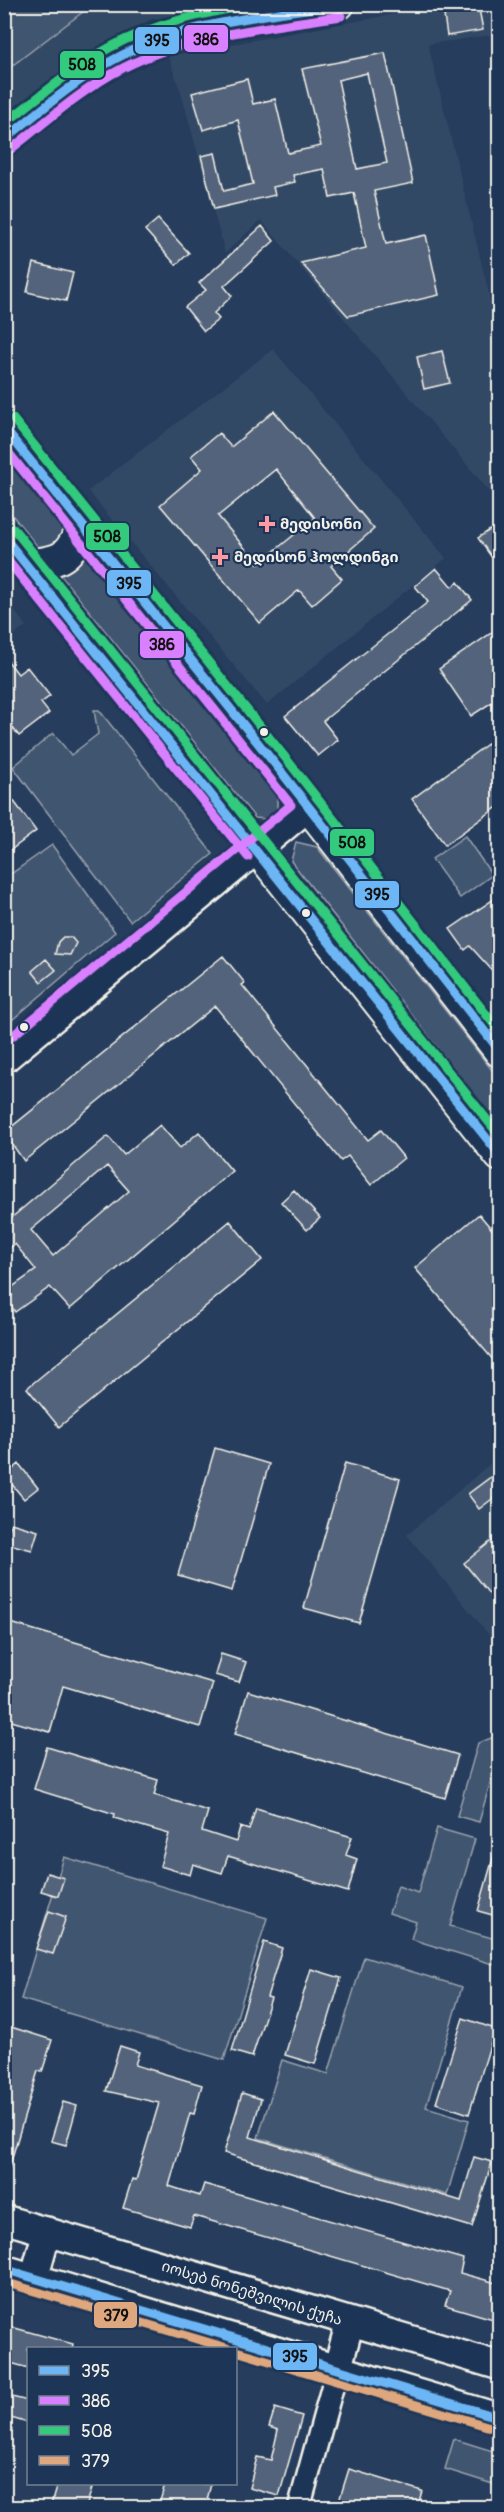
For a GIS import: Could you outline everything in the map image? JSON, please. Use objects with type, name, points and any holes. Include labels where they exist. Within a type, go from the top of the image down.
[{"type":"main road","points":[[4,140],[90,74],[142,46],[198,28],[339,4]]},
{"type":"main road","points":[[4,427],[308,807],[500,1052]]},
{"type":"main road","points":[[28,564],[58,561],[69,552],[82,525]]},
{"type":"main road","points":[[4,536],[257,849],[500,1156]]},
{"type":"street","points":[[4,1059],[308,807]]},
{"type":"street","name":"იოსებ ნონეშვილის ქუჩა","points":[[4,2219],[500,2366]]},
{"type":"street","points":[[34,2278],[47,2231]]},
{"type":"street","points":[[4,2269],[500,2418]]},
{"type":"street","points":[[299,2508],[350,2322]]},
{"type":"shaded area","points":[[5,4],[92,4],[92,5],[5,71]]},
{"type":"shaded area","points":[[5,5],[238,5],[151,19],[78,58],[5,116]]},
{"type":"shaded area","points":[[444,5],[499,5],[499,34],[428,44],[499,335],[499,503],[261,220],[225,253],[181,92],[168,56]]},
{"type":"shaded area","name":"მედისონი","points":[[273,349],[446,558],[267,705],[88,491]]},
{"type":"shaded area","points":[[4,452],[277,795],[277,809],[266,819],[255,818],[5,506]]},
{"type":"shaded area","points":[[5,598],[26,626],[5,642]]},
{"type":"shaded area","points":[[94,710],[99,710],[213,854],[130,921],[13,767],[53,733],[71,755],[98,734]]},
{"type":"shaded area","points":[[465,836],[492,875],[460,898],[432,859]]},
{"type":"shaded area","points":[[296,842],[317,847],[499,1079],[499,1126],[291,861]]},
{"type":"shaded area","points":[[52,845],[115,932],[5,1026],[4,879]]},
{"type":"shaded area","points":[[499,1456],[499,1647],[407,1535]]},
{"type":"shaded area","points":[[499,1735],[499,1775],[493,1773],[479,1822],[457,1816],[478,1743]]},
{"type":"shaded area","points":[[437,1828],[475,1839],[450,1926],[499,1940],[499,1966],[411,1939],[416,1922],[389,1913],[398,1886],[418,1893]]},
{"type":"shaded area","points":[[64,1857],[267,1918],[224,2060],[21,1999]]},
{"type":"shaded area","points":[[364,1957],[462,1987],[426,2107],[469,2120],[447,2195],[258,2138],[282,2060],[328,2074]]},
{"type":"shaded area","points":[[454,2439],[499,2453],[499,2475],[496,2485],[445,2469]]},
{"type":"building","points":[[479,9],[483,30],[447,36],[444,15]]},
{"type":"building","points":[[385,53],[413,183],[374,191],[386,244],[426,235],[439,295],[348,316],[301,263],[366,248],[354,193],[330,198],[324,169],[293,175],[295,182],[273,187],[275,195],[214,209],[201,156],[215,153],[224,191],[253,184],[238,120],[203,130],[192,93],[247,79],[253,104],[275,99],[288,153],[321,146],[302,69]],"holes":[[[367,73],[387,163],[357,169],[338,80]]]},
{"type":"building","points":[[158,219],[189,253],[176,265],[145,230]]},
{"type":"building","points":[[262,226],[274,241],[224,286],[232,296],[214,313],[219,319],[204,331],[185,307],[206,290],[199,283]]},
{"type":"building","points":[[34,263],[73,273],[66,301],[27,292]]},
{"type":"building","points":[[442,351],[450,383],[424,389],[417,357]]},
{"type":"building","points":[[274,411],[374,529],[331,566],[342,579],[312,605],[299,590],[260,623],[160,505],[202,469],[191,456],[219,433],[231,447]],"holes":[[[276,469],[315,518],[258,564],[218,516]]]},
{"type":"building","points":[[490,530],[500,543],[500,569],[478,538]]},
{"type":"building","points":[[436,568],[452,587],[458,582],[472,600],[323,721],[338,740],[318,756],[285,716],[428,602],[415,586]]},
{"type":"building","points":[[500,627],[500,697],[471,716],[439,669]]},
{"type":"building","points":[[4,656],[18,674],[27,667],[50,696],[41,703],[49,713],[19,736],[12,727],[4,733]]},
{"type":"building","points":[[489,743],[500,758],[500,805],[445,845],[412,799]]},
{"type":"building","points":[[4,788],[36,831],[4,855]]},
{"type":"building","points":[[500,895],[500,979],[470,946],[465,950],[450,929]]},
{"type":"building","points":[[63,937],[71,937],[76,943],[70,955],[55,954],[58,942]]},
{"type":"building","points":[[223,956],[245,983],[242,985],[368,1140],[381,1130],[404,1158],[371,1185],[348,1156],[341,1161],[215,1006],[24,1161],[4,1133]]},
{"type":"building","points":[[46,959],[56,970],[41,982],[32,971]]},
{"type":"building","points":[[160,1125],[180,1148],[199,1132],[232,1171],[70,1309],[50,1287],[15,1312],[4,1297],[4,1293],[36,1270],[15,1244],[11,1247],[4,1239],[4,1224],[108,1136],[124,1155]],"holes":[[[107,1166],[129,1191],[53,1256],[31,1230]]]},
{"type":"building","points":[[294,1190],[320,1218],[307,1230],[281,1202]]},
{"type":"building","points":[[479,1214],[500,1239],[500,1368],[415,1268]]},
{"type":"building","points":[[230,1221],[262,1260],[59,1427],[27,1388]]},
{"type":"building","points":[[215,1448],[269,1464],[232,1591],[178,1575]]},
{"type":"building","points":[[345,1463],[400,1479],[359,1623],[304,1608]]},
{"type":"building","points":[[19,1464],[38,1488],[24,1499],[5,1476]]},
{"type":"building","points":[[500,1470],[500,1493],[479,1509],[468,1494]]},
{"type":"building","points":[[11,1523],[38,1531],[32,1550],[5,1543]]},
{"type":"building","points":[[500,1534],[500,1607],[464,1563]]},
{"type":"building","points":[[4,1621],[213,1683],[200,1727],[63,1686],[50,1732],[4,1719]]},
{"type":"building","points":[[221,1654],[246,1662],[239,1682],[215,1675]]},
{"type":"building","points":[[248,1691],[458,1755],[445,1798],[235,1734]]},
{"type":"building","points":[[47,1747],[158,1780],[154,1795],[208,1811],[202,1831],[236,1842],[240,1827],[249,1830],[256,1808],[352,1837],[346,1855],[357,1859],[348,1892],[228,1856],[222,1873],[193,1864],[190,1875],[160,1866],[169,1834],[114,1818],[115,1814],[34,1789]]},
{"type":"building","points":[[495,1851],[500,1851],[500,1917],[478,1911]]},
{"type":"building","points":[[47,1873],[64,1878],[58,1896],[41,1891]]},
{"type":"building","points":[[49,1911],[66,1917],[53,1954],[36,1949]]},
{"type":"building","points":[[264,1942],[282,1948],[267,1997],[271,1998],[252,2057],[232,2051]]},
{"type":"building","points":[[311,1969],[341,1978],[315,2064],[285,2055]]},
{"type":"building","points":[[463,2018],[495,2029],[469,2114],[436,2103]]},
{"type":"building","points":[[11,2027],[52,2040],[42,2072],[38,2071],[8,2171],[4,2170],[4,2050]]},
{"type":"building","points":[[120,2046],[139,2052],[135,2065],[202,2085],[194,2114],[190,2113],[169,2186],[200,2196],[204,2184],[463,2259],[460,2273],[500,2284],[500,2321],[445,2305],[450,2291],[194,2216],[190,2227],[123,2208],[132,2179],[136,2180],[159,2103],[106,2091]]},
{"type":"building","points":[[242,2093],[261,2099],[250,2137],[461,2201],[474,2157],[492,2162],[472,2227],[224,2153]]},
{"type":"building","points":[[63,2102],[77,2106],[66,2145],[51,2141]]},
{"type":"building","points":[[4,2325],[73,2344],[72,2347],[27,2347],[27,2368],[4,2361]]},
{"type":"building","points":[[4,2395],[27,2401],[27,2423],[4,2416]]},
{"type":"building","points":[[275,2408],[302,2416],[279,2496],[249,2488],[257,2457],[271,2460],[278,2430],[269,2427]]},
{"type":"building","points":[[349,2469],[422,2491],[417,2508],[362,2508],[339,2501]]},
{"type":"building","points":[[57,2485],[93,2485],[86,2508],[50,2508]]},
{"type":"building","points":[[165,2485],[211,2485],[205,2508],[158,2508]]},
{"type":"transit line","name":"508","points":[[4,124],[81,65],[126,39],[162,25],[258,4]]},
{"type":"transit line","name":"395","points":[[4,140],[86,76],[141,47],[195,29],[251,17],[336,4]]},
{"type":"transit line","name":"386","points":[[11,149],[93,86],[149,56],[229,34],[341,16]]},
{"type":"transit line","name":"508","points":[[13,419],[288,761],[500,1032]]},
{"type":"transit line","name":"395","points":[[4,428],[279,769],[500,1051]]},
{"type":"transit line","name":"386","points":[[4,447],[291,805],[4,1043]]},
{"type":"transit line","name":"508","points":[[13,528],[500,1136]]},
{"type":"transit line","name":"395","points":[[4,537],[500,1155]]},
{"type":"transit line","name":"386","points":[[4,556],[248,857]]},
{"type":"transit line","name":"395","points":[[4,2269],[500,2418]]},
{"type":"transit line","name":"379","points":[[4,2282],[224,2347]]},
{"type":"transit line","name":"379","points":[[237,2351],[497,2429]]},
{"type":"place","name":"მედისონი","points":[[267,524]]},
{"type":"place","name":"მედისონ ჰოლდინგი","points":[[220,557]]}]
